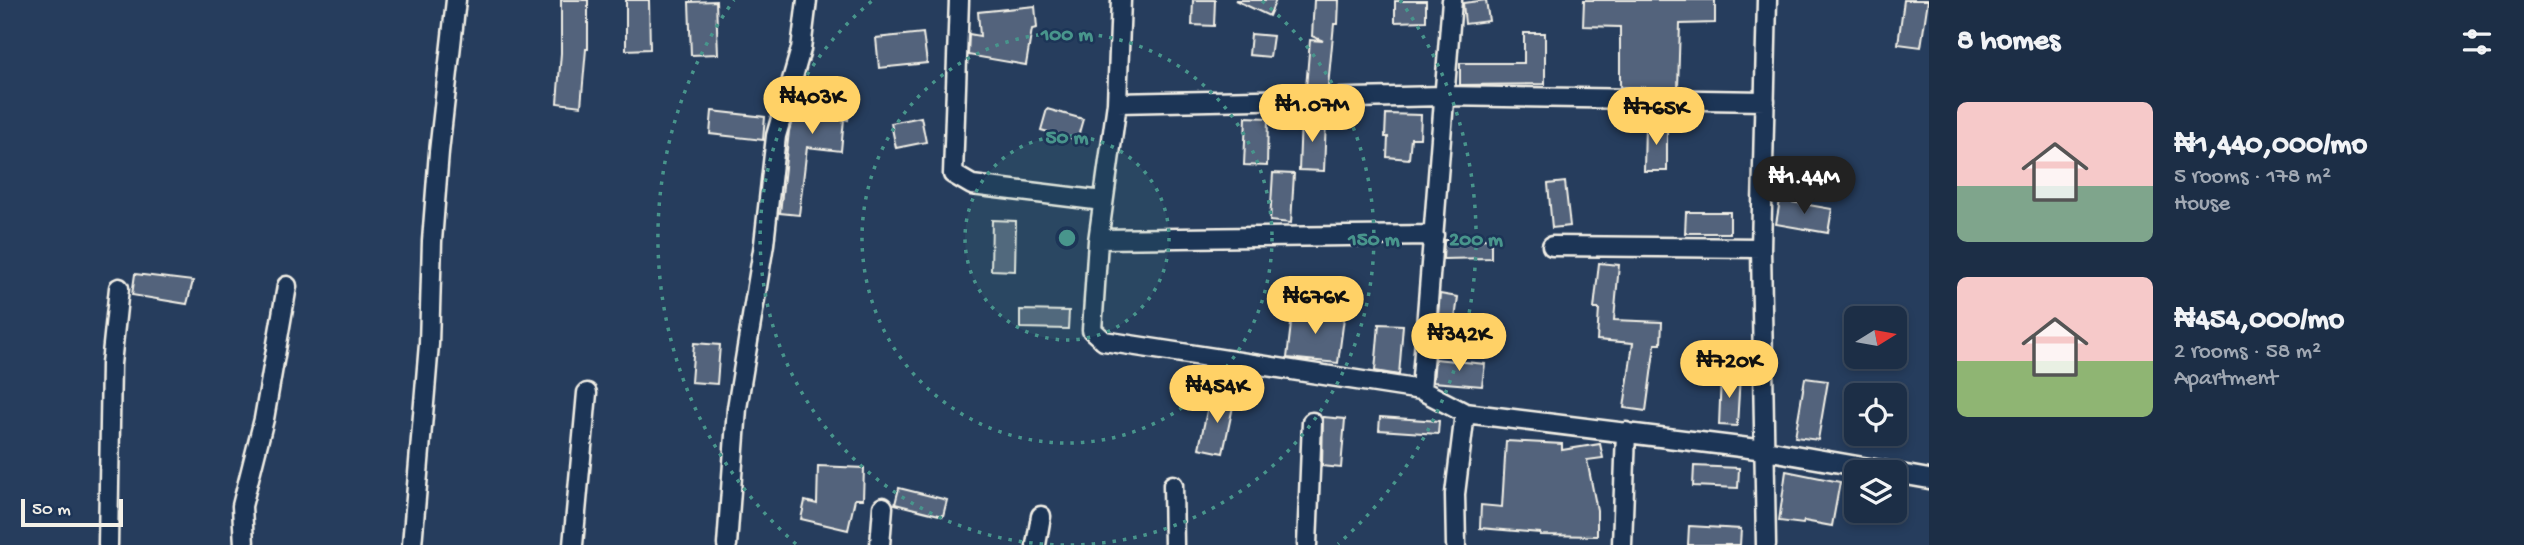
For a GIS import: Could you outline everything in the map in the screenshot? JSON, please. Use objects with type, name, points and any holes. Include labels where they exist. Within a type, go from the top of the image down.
[{"type":"street","points":[[412,545],[429,344],[432,241],[439,152],[456,0]]},
{"type":"street","points":[[727,545],[737,408],[764,244],[776,136],[801,49],[807,0]]},
{"type":"street","points":[[959,0],[953,174],[972,185],[1103,201]]},
{"type":"street","points":[[1121,0],[1117,103],[1103,201],[1092,330],[1104,341],[1421,390],[1465,413],[1765,450],[1844,464]]},
{"type":"street","points":[[1421,390],[1452,0]]},
{"type":"street","points":[[1766,545],[1761,248],[1767,0]]},
{"type":"street","points":[[1117,103],[1444,96],[1765,101]]},
{"type":"street","points":[[1099,239],[1434,235]]},
{"type":"street","points":[[1552,246],[1761,248]]},
{"type":"street","points":[[244,545],[242,506],[264,419],[287,286]]},
{"type":"street","points":[[108,545],[111,364],[119,288]]},
{"type":"street","points":[[573,545],[587,393]]},
{"type":"street","points":[[1456,545],[1455,494],[1465,413]]},
{"type":"street","points":[[1307,545],[1312,422]]},
{"type":"street","points":[[1622,545],[1626,432]]},
{"type":"street","points":[[1907,475],[1929,479]]},
{"type":"street","points":[[1173,485],[1174,545]]},
{"type":"street","points":[[880,545],[883,507]]},
{"type":"street","points":[[1036,545],[1041,516]]},
{"type":"building","points":[[561,0],[588,0],[588,49],[581,106],[557,103]]},
{"type":"building","points":[[626,0],[649,0],[650,49],[626,50]]},
{"type":"building","points":[[1193,0],[1215,0],[1214,26],[1192,25]]},
{"type":"building","points":[[1235,0],[1276,0],[1269,16]]},
{"type":"building","points":[[1314,0],[1339,0],[1338,24],[1334,24],[1328,87],[1306,88],[1310,40],[1323,41],[1312,36]]},
{"type":"building","points":[[1486,0],[1489,21],[1465,24],[1463,3]]},
{"type":"building","points":[[1584,0],[1715,0],[1715,23],[1680,24],[1678,88],[1620,87],[1620,27],[1583,26]]},
{"type":"building","points":[[1904,0],[1928,0],[1921,47],[1898,44]]},
{"type":"building","points":[[716,1],[718,54],[691,55],[689,2]]},
{"type":"building","points":[[1395,1],[1426,1],[1426,21],[1395,22]]},
{"type":"building","points":[[1035,6],[1037,28],[1032,29],[1026,65],[968,55],[969,34],[980,36],[978,12]]},
{"type":"building","points":[[923,33],[927,63],[879,68],[876,38]]},
{"type":"building","points":[[1524,33],[1545,33],[1545,84],[1460,85],[1460,63],[1524,63]]},
{"type":"building","points":[[1251,34],[1273,36],[1270,57],[1249,55]]},
{"type":"building","points":[[803,83],[853,95],[848,120],[844,119],[841,151],[807,147],[799,215],[780,213],[789,131]]},
{"type":"building","points":[[1047,109],[1083,119],[1077,140],[1041,130]]},
{"type":"building","points":[[712,111],[765,117],[763,140],[710,134]]},
{"type":"building","points":[[1386,114],[1421,115],[1420,138],[1411,138],[1409,159],[1387,157]]},
{"type":"building","points":[[921,117],[926,142],[896,148],[891,123]]},
{"type":"building","points":[[1246,117],[1268,118],[1267,166],[1244,165]]},
{"type":"building","points":[[1301,118],[1326,119],[1324,171],[1299,170]]},
{"type":"building","points":[[1645,123],[1667,123],[1667,171],[1644,171]]},
{"type":"building","points":[[1273,173],[1294,174],[1291,223],[1270,221]]},
{"type":"building","points":[[1565,182],[1570,226],[1552,228],[1548,184]]},
{"type":"building","points":[[1780,200],[1832,209],[1828,233],[1776,224]]},
{"type":"building","points":[[1686,212],[1730,212],[1730,233],[1685,233]]},
{"type":"building","points":[[992,220],[1016,221],[1015,271],[991,270]]},
{"type":"building","points":[[1491,239],[1491,258],[1443,259],[1444,240]]},
{"type":"building","points":[[1599,263],[1619,265],[1614,320],[1662,322],[1661,344],[1655,344],[1646,411],[1624,408],[1633,343],[1597,340],[1599,309],[1594,309]]},
{"type":"building","points":[[135,274],[193,281],[187,304],[132,295]]},
{"type":"building","points":[[1440,294],[1458,297],[1455,319],[1438,316]]},
{"type":"building","points":[[1293,307],[1318,310],[1318,315],[1344,318],[1338,363],[1287,358]]},
{"type":"building","points":[[1020,310],[1069,311],[1068,329],[1020,328]]},
{"type":"building","points":[[1379,324],[1403,325],[1399,375],[1375,371]]},
{"type":"building","points":[[694,343],[720,345],[717,384],[691,382]]},
{"type":"building","points":[[1435,359],[1485,364],[1482,386],[1433,382]]},
{"type":"building","points":[[1721,375],[1740,375],[1737,426],[1719,425]]},
{"type":"building","points":[[1805,378],[1828,381],[1818,440],[1795,437]]},
{"type":"building","points":[[1210,397],[1234,402],[1223,453],[1199,448]]},
{"type":"building","points":[[1323,417],[1345,419],[1341,468],[1322,466]]},
{"type":"building","points":[[1380,417],[1439,421],[1438,434],[1379,430]]},
{"type":"building","points":[[1506,441],[1562,444],[1562,450],[1600,444],[1603,458],[1587,460],[1597,510],[1597,536],[1540,535],[1480,528],[1481,505],[1502,507]]},
{"type":"building","points":[[818,466],[864,468],[863,499],[855,499],[848,530],[801,519],[805,501],[817,504]]},
{"type":"building","points":[[1694,466],[1739,468],[1738,488],[1693,486]]},
{"type":"building","points":[[1786,471],[1840,482],[1832,526],[1804,521],[1803,524],[1779,521]]},
{"type":"building","points":[[899,488],[947,500],[943,516],[895,504]]},
{"type":"building","points":[[1689,526],[1741,529],[1740,545],[1688,545]]}]
